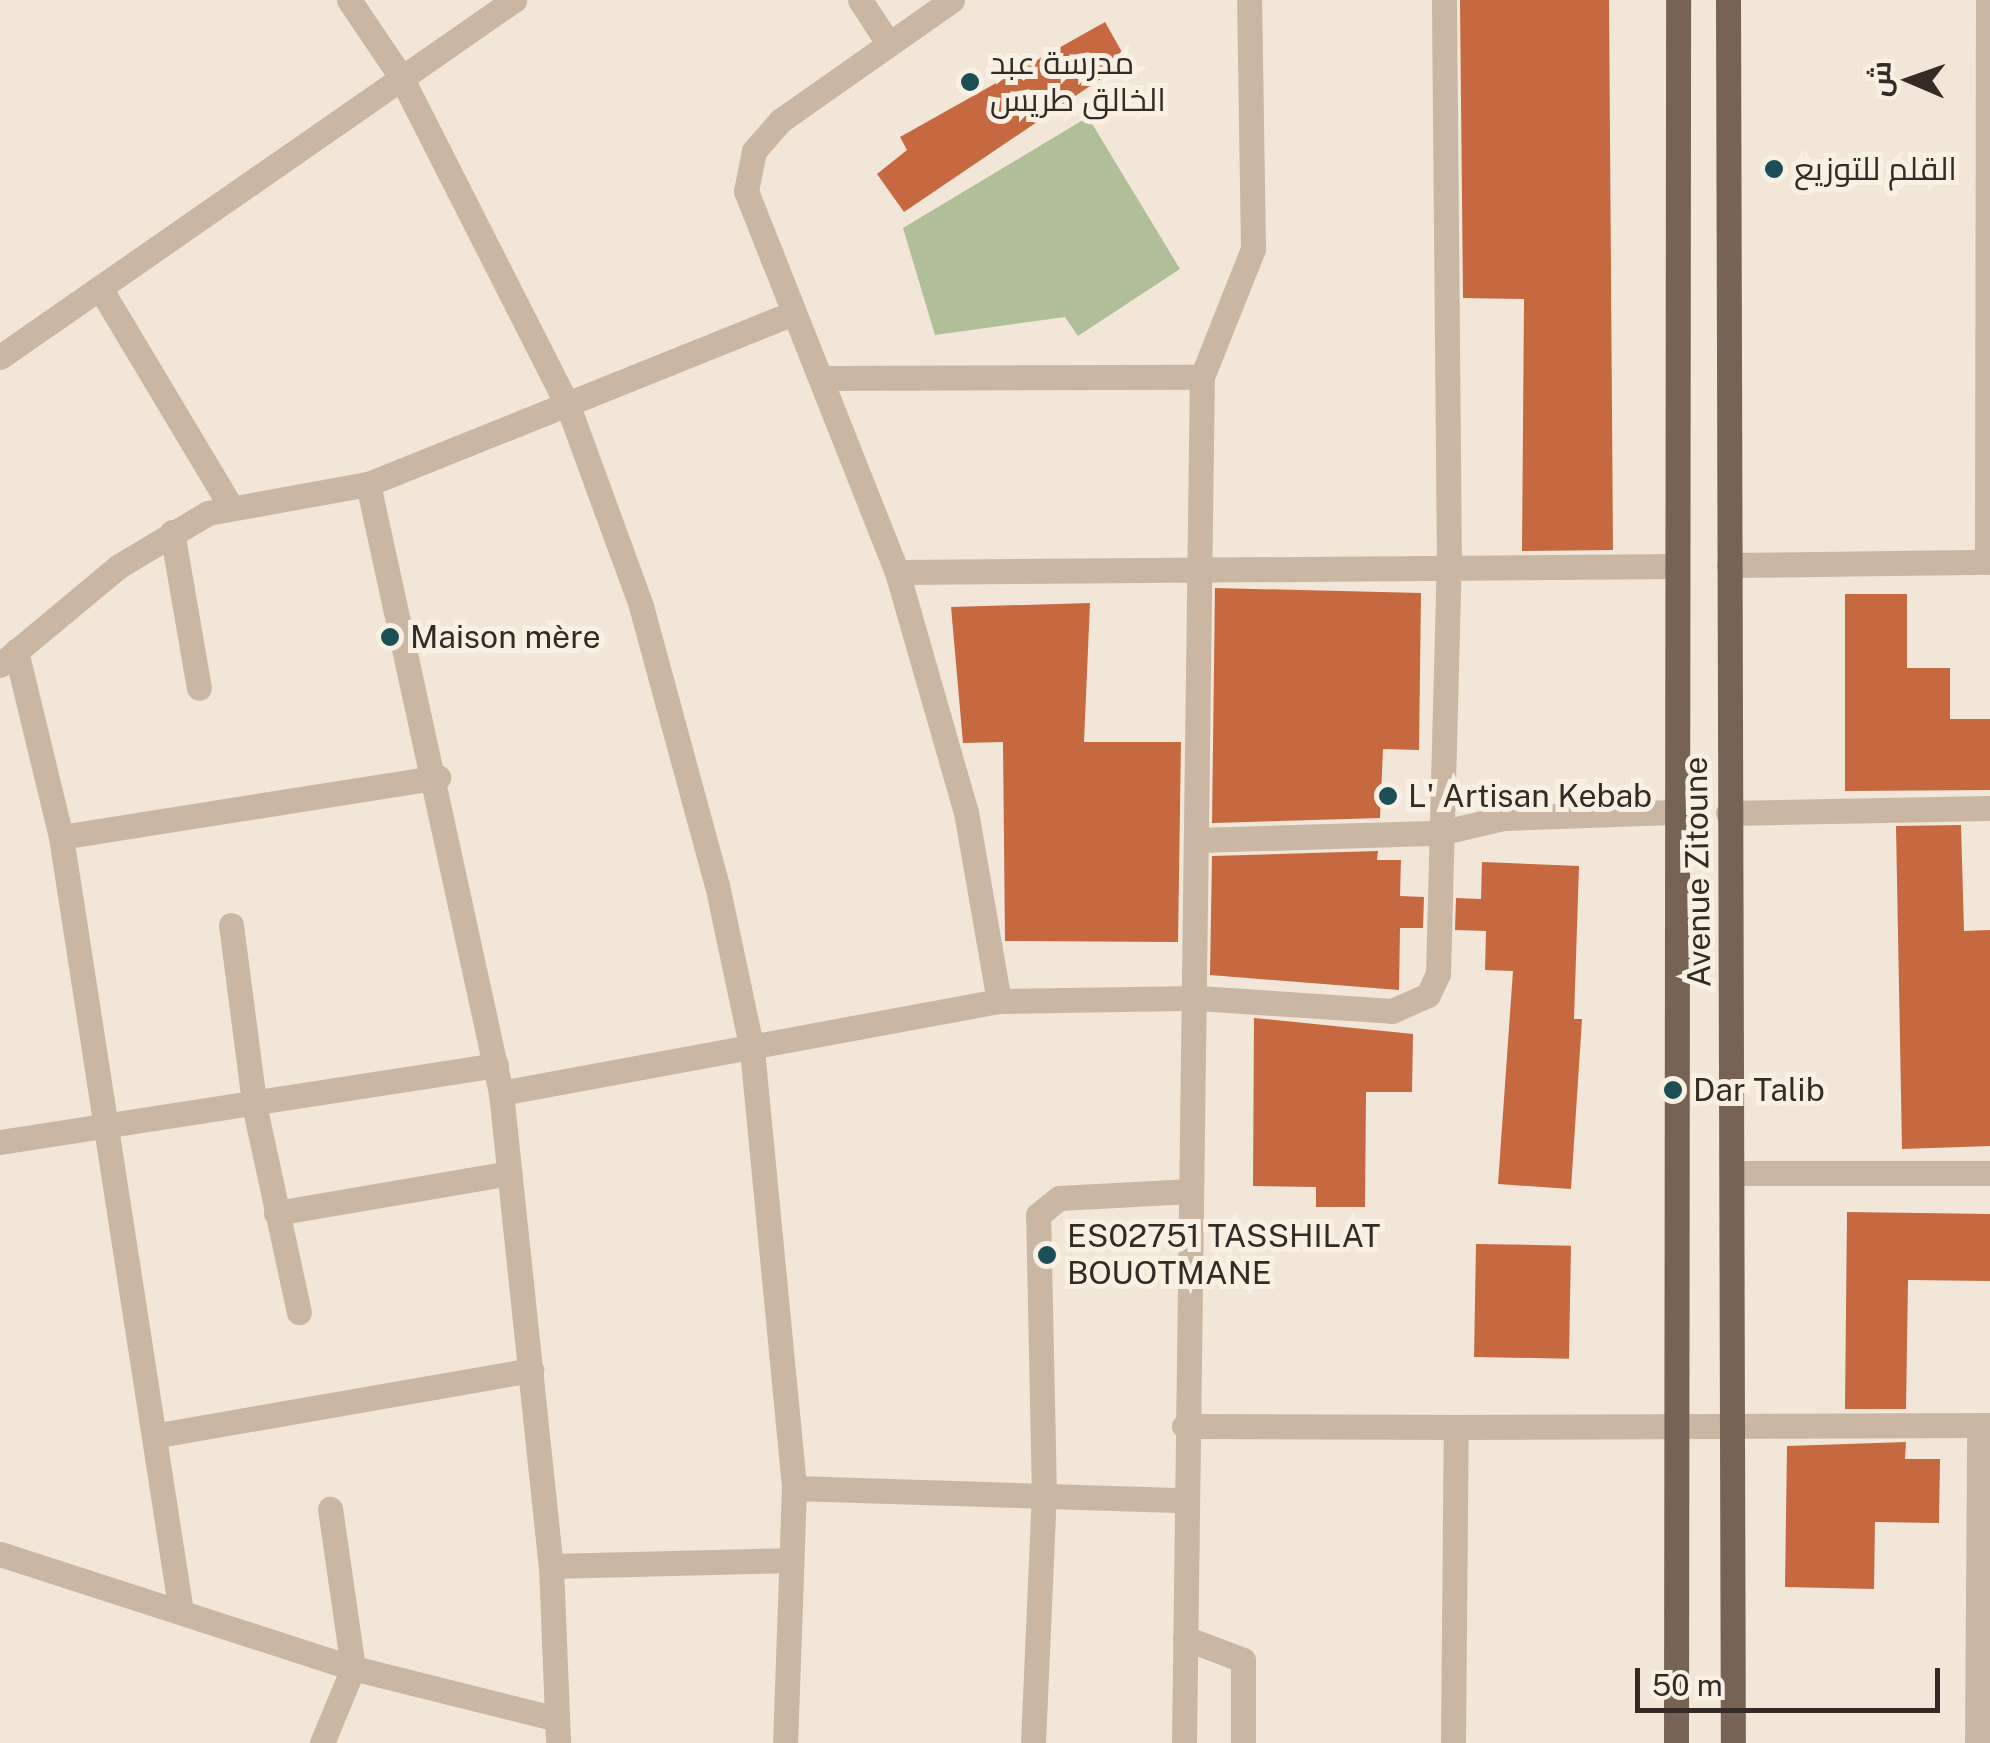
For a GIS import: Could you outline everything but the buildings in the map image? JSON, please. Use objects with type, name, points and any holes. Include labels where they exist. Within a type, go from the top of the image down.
[{"type":"main road","name":"Avenue Zitoune","points":[[1676,1743],[1672,1425],[1678,0]]},
{"type":"main road","name":"Avenue Zitoune","points":[[1728,0],[1728,813],[1738,1173],[1733,1743]]},
{"type":"street","points":[[349,0],[401,78],[568,406],[690,776],[752,1050],[794,1488],[785,1743]]},
{"type":"street","points":[[0,357],[514,0]]},
{"type":"street","points":[[860,0],[888,42]]},
{"type":"street","points":[[952,0],[780,121],[747,170],[754,220],[789,315],[824,378],[896,572],[966,812],[998,1001]]},
{"type":"street","points":[[1184,1743],[1184,1426],[1198,998],[1197,573],[1202,378],[1254,249],[1249,0]]},
{"type":"street","points":[[501,1093],[752,1050],[998,1001],[1198,998],[1392,1012],[1414,1004],[1438,974],[1449,566],[1444,0]]},
{"type":"street","points":[[1729,564],[1988,562],[1988,0]]},
{"type":"street","points":[[100,288],[230,507]]},
{"type":"street","points":[[181,1612],[159,1435],[61,838],[8,658],[172,532],[230,507],[368,484],[789,315]]},
{"type":"street","points":[[824,378],[1202,378]]},
{"type":"street","points":[[0,1554],[558,1731],[552,1566],[501,1093],[438,777],[368,484]]},
{"type":"street","points":[[172,532],[198,688]]},
{"type":"street","points":[[896,572],[1197,573],[1449,566],[1677,566]]},
{"type":"street","points":[[61,838],[438,777]]},
{"type":"street","points":[[1728,813],[1990,808]]},
{"type":"street","points":[[1198,840],[1439,833],[1504,818],[1674,812]]},
{"type":"street","points":[[231,925],[255,1110],[298,1312]]},
{"type":"street","points":[[0,1142],[109,1132],[255,1110],[496,1066]]},
{"type":"street","points":[[276,1214],[510,1173]]},
{"type":"street","points":[[1738,1173],[1990,1173]]},
{"type":"street","points":[[1033,1743],[1044,1496],[1038,1215],[1059,1198],[1191,1191]]},
{"type":"street","points":[[159,1435],[530,1370]]},
{"type":"street","points":[[1184,1426],[1456,1427],[1735,1421],[1984,1425],[1983,1612],[1977,1743]]},
{"type":"street","points":[[1453,1743],[1456,1427]]},
{"type":"street","points":[[794,1488],[1185,1500]]},
{"type":"street","points":[[322,1743],[353,1668],[330,1509]]},
{"type":"street","points":[[552,1566],[790,1560]]},
{"type":"street","points":[[1185,1638],[1243,1660],[1243,1743]]},
{"type":"green space","points":[[1088,117],[1180,269],[1078,336],[1065,317],[935,335],[903,228]]},
{"type":"place","name":"مدرسة عبد الخالق طريس","points":[[970,82]]},
{"type":"place","name":"القلم للتوزيع","points":[[1774,169]]},
{"type":"place","name":"Maison mère","points":[[390,637]]},
{"type":"place","name":"L' Artisan Kebab","points":[[1388,796]]},
{"type":"place","name":"Dar Talib","points":[[1673,1090]]},
{"type":"place","name":"ES02751 TASSHILAT BOUOTMANE","points":[[1047,1255]]}]
